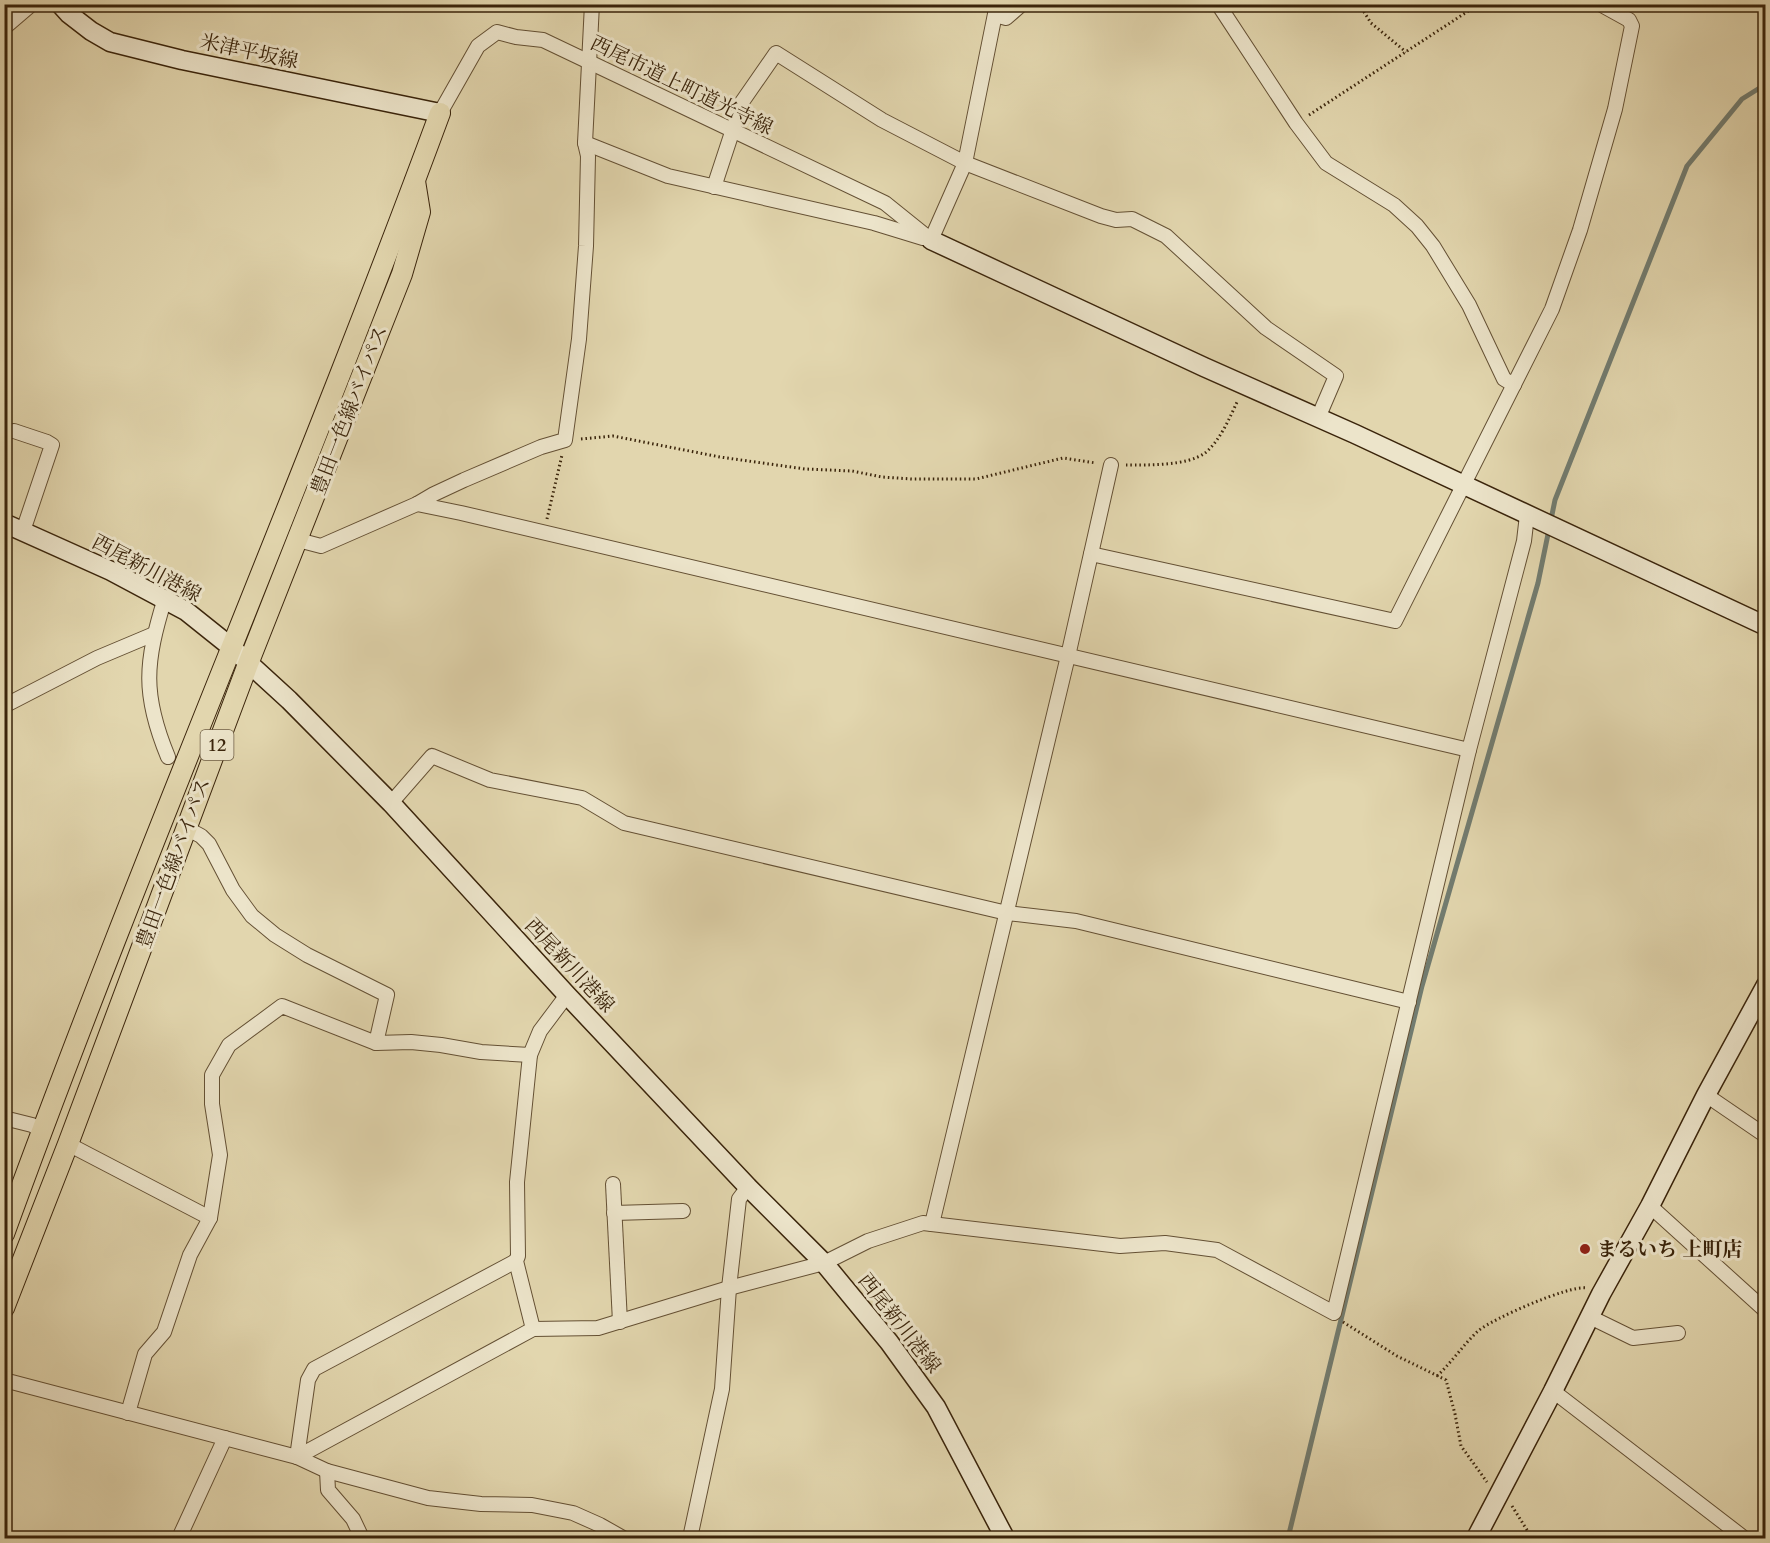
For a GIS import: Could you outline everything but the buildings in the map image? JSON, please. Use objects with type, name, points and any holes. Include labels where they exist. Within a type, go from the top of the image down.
[{"type":"main road","name":"米津平坂線","points":[[60,4],[84,26],[110,42],[182,60],[440,113]]},
{"type":"main road","name":"豊田一色線バイパス","points":[[4,1234],[42,1131],[231,647],[276,539],[440,113]]},
{"type":"main road","name":"豊田一色線バイパス","points":[[4,1308],[248,664],[402,274],[420,212],[415,181]]},
{"type":"main road","points":[[931,240],[1766,626]]},
{"type":"main road","name":"西尾新川港線","points":[[4,523],[111,571],[186,611],[231,647],[289,700],[391,803],[567,995],[748,1187],[824,1263],[889,1342],[936,1407],[1005,1539]]},
{"type":"main road","points":[[1476,1539],[1601,1294],[1766,985]]},
{"type":"street","points":[[4,28],[32,4]]},
{"type":"street","points":[[298,540],[321,546],[417,504],[464,480],[541,447],[565,440],[579,339],[585,257],[588,156],[585,143],[592,4]]},
{"type":"street","points":[[585,143],[668,176],[874,223],[931,240],[965,163],[996,10],[1006,18],[1022,4]]},
{"type":"street","points":[[1218,4],[1296,123],[1326,164],[1394,205],[1417,226],[1433,246],[1469,305],[1504,379],[1514,385]]},
{"type":"street","points":[[1091,554],[1395,621],[1552,309],[1580,230],[1615,108],[1632,26],[1629,20],[1600,4]]},
{"type":"street","name":"西尾市道上町道光寺線","points":[[440,113],[478,46],[497,32],[543,40],[885,203],[931,240]]},
{"type":"street","points":[[714,187],[742,102],[776,53],[882,120],[965,163],[1101,216],[1116,220],[1132,219],[1166,236],[1266,328],[1336,376],[1318,418]]},
{"type":"street","points":[[14,431],[52,445],[23,531]]},
{"type":"street","points":[[932,1224],[1068,656],[1111,465]]},
{"type":"street","points":[[417,504],[1469,750]]},
{"type":"street","points":[[297,1457],[533,1329],[598,1328],[729,1288],[824,1263],[868,1241],[923,1223],[1120,1246],[1165,1243],[1216,1250],[1334,1313],[1469,750],[1524,541],[1534,518]]},
{"type":"street","points":[[165,598],[149,659],[150,704],[168,758]]},
{"type":"street","points":[[4,706],[97,658],[154,634]]},
{"type":"street","points":[[391,803],[432,756],[490,780],[582,798],[624,823],[1007,913],[1076,921],[1409,1002]]},
{"type":"street","points":[[186,828],[201,836],[208,844],[232,890],[252,916],[275,935],[307,955],[387,995],[376,1043]]},
{"type":"street","points":[[533,1329],[516,1261],[518,1256],[517,1182],[530,1055],[540,1031],[567,995]]},
{"type":"street","points":[[128,1413],[145,1353],[164,1332],[190,1255],[210,1218],[220,1155],[212,1104],[212,1075],[229,1045],[282,1006],[376,1043],[411,1042],[481,1052],[530,1055]]},
{"type":"street","points":[[1706,1095],[1766,1136]]},
{"type":"street","points":[[4,1118],[32,1125],[42,1131]]},
{"type":"street","points":[[68,1144],[210,1218]]},
{"type":"street","points":[[613,1184],[620,1322]]},
{"type":"street","points":[[690,1539],[723,1389],[729,1288],[739,1198],[748,1187]]},
{"type":"street","points":[[1650,1206],[1766,1311]]},
{"type":"street","points":[[614,1213],[683,1210]]},
{"type":"street","points":[[297,1457],[308,1380],[314,1369],[516,1261]]},
{"type":"street","points":[[1590,1317],[1633,1338],[1678,1333]]},
{"type":"street","points":[[4,1380],[297,1457],[327,1471],[428,1498],[481,1504],[532,1505],[573,1513],[600,1525],[623,1539]]},
{"type":"street","points":[[1553,1391],[1744,1539]]},
{"type":"street","points":[[179,1539],[225,1438]]},
{"type":"street","points":[[327,1471],[328,1490],[353,1519],[362,1539]]},
{"type":"street","points":[[1762,1539],[1766,1534]]},
{"type":"path","points":[[1359,4],[1371,23],[1406,52]]},
{"type":"path","points":[[1296,123],[1479,4]]},
{"type":"path","points":[[544,532],[565,440],[613,436],[720,457],[805,469],[852,471],[882,477],[912,479],[976,479],[1063,458],[1111,465],[1178,462],[1204,454],[1215,443],[1245,385]]},
{"type":"path","points":[[1437,1376],[1479,1330],[1502,1317],[1579,1287],[1601,1294]]},
{"type":"path","points":[[1334,1313],[1334,1316],[1397,1356],[1446,1380],[1461,1446],[1481,1476],[1500,1491],[1532,1539]]},
{"type":"waterway","points":[[1288,1538],[1422,986],[1538,583],[1555,500],[1687,166],[1742,99],[1766,84]]},
{"type":"place","name":"まるいち 上町店","points":[[1585,1249]]}]
